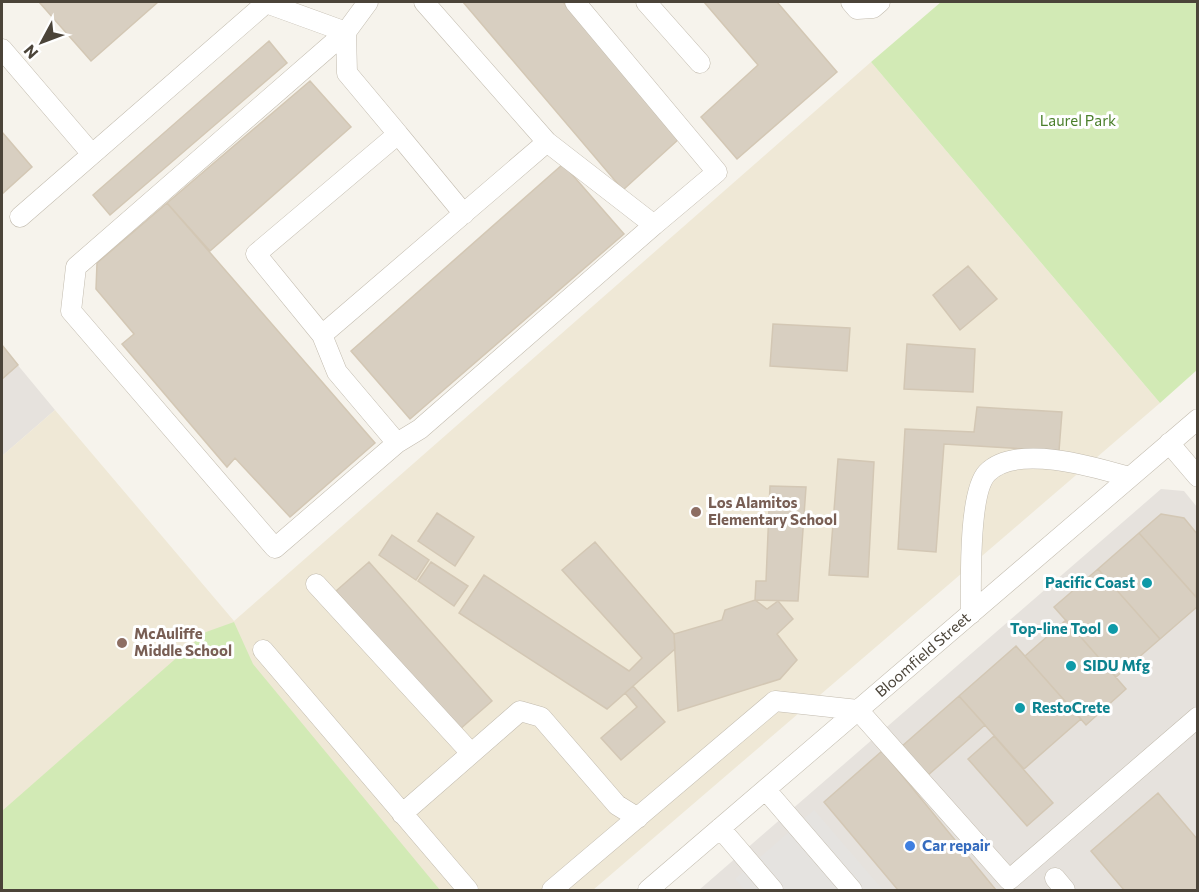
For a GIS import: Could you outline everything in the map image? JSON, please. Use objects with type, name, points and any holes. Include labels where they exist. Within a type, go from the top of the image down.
[{"type":"street","points":[[20,217],[267,2],[346,32]]},
{"type":"street","points":[[368,2],[346,32],[76,267],[71,311],[275,548],[397,443],[420,429],[717,172],[575,2]]},
{"type":"street","points":[[424,2],[548,142],[654,225]]},
{"type":"street","points":[[646,2],[700,63]]},
{"type":"street","points":[[851,2],[857,9],[873,8],[880,2]]},
{"type":"street","points":[[346,32],[347,73],[464,214]]},
{"type":"street","points":[[2,49],[91,153]]},
{"type":"street","points":[[397,443],[337,372],[322,335],[256,254],[398,134]]},
{"type":"street","points":[[322,335],[548,142]]},
{"type":"street","name":"Bloomfield Street","points":[[648,891],[1197,419]]},
{"type":"street","points":[[1169,443],[1197,477]]},
{"type":"street","points":[[970,614],[976,498],[987,473],[1012,460],[1058,460],[1086,464],[1129,477]]},
{"type":"street","points":[[316,584],[471,753]]},
{"type":"street","points":[[263,650],[468,891]]},
{"type":"street","points":[[552,891],[776,701],[858,710],[1009,880],[1197,717]]},
{"type":"street","points":[[402,814],[520,711],[541,717],[618,805],[638,818]]},
{"type":"street","points":[[766,790],[852,891]]},
{"type":"street","points":[[720,828],[773,891]]},
{"type":"shaded area","name":"Los Alamitos Elementary School","points":[[871,62],[1160,403],[593,890],[2,890],[2,456],[55,410],[234,621]]},
{"type":"shaded area","points":[[2,346],[55,410],[2,456]]},
{"type":"shaded area","points":[[1161,489],[1184,491],[1197,507],[1197,890],[699,890]]},
{"type":"shaded area","points":[[814,810],[883,890],[745,890],[735,879]]},
{"type":"green space","name":"Laurel Park","points":[[941,2],[1197,2],[1197,370],[1160,403],[871,62]]},
{"type":"green space","points":[[234,622],[253,664],[440,890],[2,890],[2,811],[206,632]]},
{"type":"building","points":[[39,2],[158,2],[91,61]]},
{"type":"building","points":[[463,2],[563,2],[680,138],[623,190]]},
{"type":"building","points":[[704,2],[777,2],[837,72],[737,159],[701,117],[758,65]]},
{"type":"building","points":[[269,41],[287,63],[110,215],[93,195]]},
{"type":"building","points":[[310,81],[351,127],[210,251],[167,203]]},
{"type":"building","points":[[2,132],[32,167],[2,194]]},
{"type":"building","points":[[563,164],[624,234],[410,419],[351,351]]},
{"type":"building","points":[[167,203],[375,443],[290,517],[235,458],[227,467],[122,344],[134,334],[96,289],[97,263]]},
{"type":"building","points":[[968,266],[997,299],[960,330],[933,295]]},
{"type":"building","points":[[773,324],[850,328],[847,371],[770,366]]},
{"type":"building","points":[[907,344],[975,349],[973,392],[904,389]]},
{"type":"building","points":[[2,345],[18,365],[2,379]]},
{"type":"building","points":[[977,407],[1062,412],[1059,451],[944,444],[936,552],[898,549],[905,429],[974,432]]},
{"type":"building","points":[[838,459],[874,462],[868,577],[829,575]]},
{"type":"building","points":[[770,486],[806,487],[798,601],[755,600],[756,581],[766,581]]},
{"type":"building","points":[[437,513],[474,537],[455,566],[418,541]]},
{"type":"building","points":[[1161,514],[1184,518],[1198,535],[1196,597],[1139,533]]},
{"type":"building","name":"Pacific Coast","points":[[1139,533],[1198,599],[1198,606],[1160,639],[1098,569]]},
{"type":"building","points":[[392,535],[429,560],[416,580],[379,555]]},
{"type":"building","points":[[595,542],[674,634],[675,649],[607,709],[459,613],[484,575],[629,671],[642,658],[562,570]]},
{"type":"building","points":[[369,562],[492,701],[459,730],[336,591]]},
{"type":"building","points":[[431,562],[468,586],[454,606],[418,581]]},
{"type":"building","name":"Top-line Tool","points":[[1098,569],[1160,639],[1116,677],[1054,607]]},
{"type":"building","points":[[755,600],[767,609],[778,601],[793,619],[777,634],[797,660],[780,679],[678,711],[674,634],[722,620],[725,610]]},
{"type":"building","name":"SIDU Mfg","points":[[1066,620],[1126,689],[1086,725],[1025,656]]},
{"type":"building","name":"RestoCrete","points":[[1016,646],[1081,719],[1024,769],[959,696]]},
{"type":"building","points":[[633,686],[665,722],[621,760],[601,738],[637,707],[625,693]]},
{"type":"building","points":[[959,696],[985,725],[927,776],[901,747]]},
{"type":"building","points":[[994,736],[1053,803],[1027,826],[968,759]]},
{"type":"building","name":"Car repair","points":[[882,751],[996,890],[898,890],[824,802]]},
{"type":"building","points":[[1158,793],[1198,840],[1198,890],[1124,890],[1091,851]]},
{"type":"place","name":"Los Alamitos Elementary School","points":[[696,512]]},
{"type":"place","name":"Pacific Coast","points":[[1147,583]]},
{"type":"place","name":"Top-line Tool","points":[[1113,629]]},
{"type":"place","name":"McAuliffe Middle School","points":[[122,643]]},
{"type":"place","name":"SIDU Mfg","points":[[1071,666]]},
{"type":"place","name":"RestoCrete","points":[[1020,708]]},
{"type":"place","name":"Car repair","points":[[910,846]]}]
